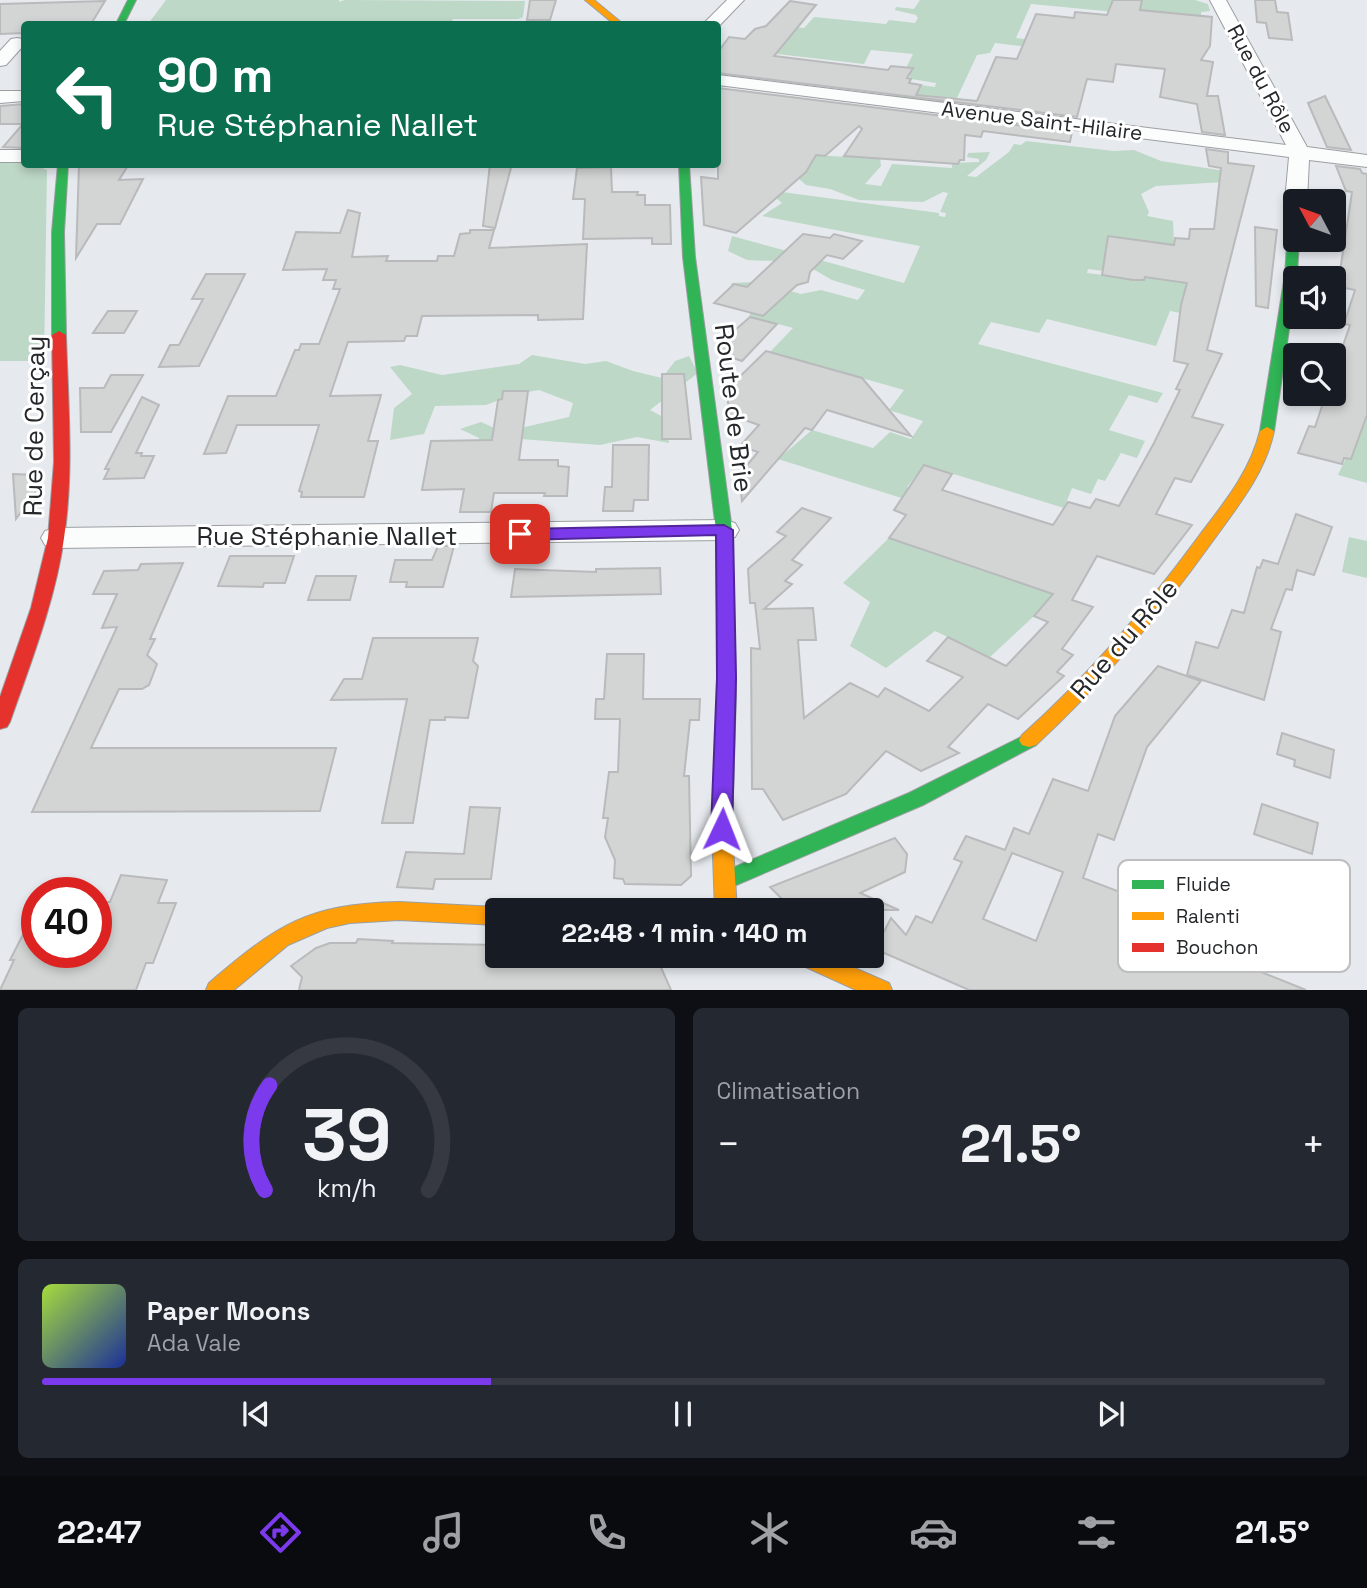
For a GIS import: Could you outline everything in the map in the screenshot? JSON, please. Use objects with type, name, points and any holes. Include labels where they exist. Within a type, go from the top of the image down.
[{"type":"street","points":[[122,21],[132,0]]},
{"type":"street","points":[[589,0],[615,21]]},
{"type":"street","points":[[714,21],[736,0]]},
{"type":"street","name":"Rue du Rôle","points":[[1218,0],[1299,153],[1297,189]]},
{"type":"street","points":[[0,61],[9,43]]},
{"type":"street","name":"Avenue Saint-Hilaire","points":[[721,80],[1367,161]]},
{"type":"street","points":[[0,97],[21,96]]},
{"type":"street","points":[[0,156],[21,156]]},
{"type":"street","name":"Rue de Cerçay","points":[[0,722],[33,634],[56,538],[61,472],[58,232],[63,168]]},
{"type":"street","name":"Route de Brie","points":[[684,168],[690,257],[724,530],[727,678],[722,829],[726,898]]},
{"type":"street","name":"Rue du Rôle","points":[[726,880],[916,799],[1011,752],[1051,721],[1099,671],[1180,575],[1258,464],[1264,450],[1290,284],[1292,252]]},
{"type":"street","name":"Rue Stéphanie Nallet","points":[[56,538],[724,530]]},
{"type":"street","points":[[217,989],[268,948],[303,927],[331,917],[369,914],[485,916]]},
{"type":"street","points":[[833,968],[881,989]]},
{"type":"green space","points":[[166,0],[525,1],[523,17],[518,19],[150,21]]},
{"type":"green space","points":[[920,0],[1195,0],[1208,4],[1210,11],[1201,12],[1201,16],[1178,14],[1168,17],[1031,4],[1016,38],[1062,43],[1046,49],[995,43],[990,53],[977,55],[956,100],[949,99],[946,104],[890,97],[893,92],[918,90],[921,85],[935,87],[936,83],[911,79],[909,75],[912,68],[906,68],[913,54],[871,50],[864,64],[750,51],[784,26],[804,28],[814,17],[886,24],[889,20],[915,23],[918,18],[916,15],[895,10],[896,7],[914,9]]},
{"type":"green space","points":[[1026,141],[1114,151],[1134,150],[1161,161],[1244,174],[1242,181],[1156,186],[1141,194],[1149,212],[1147,216],[1173,221],[1174,245],[1126,274],[1088,269],[1087,273],[1192,284],[1186,314],[1170,311],[1156,346],[1047,319],[1039,333],[991,322],[978,344],[1163,393],[1157,403],[1129,395],[1109,430],[1145,441],[1137,458],[1121,453],[1105,481],[1098,479],[1091,494],[1072,488],[1064,508],[924,465],[907,487],[922,491],[914,502],[778,459],[812,430],[873,448],[890,432],[911,439],[923,421],[889,410],[904,390],[770,352],[793,328],[749,316],[753,309],[747,290],[731,285],[732,283],[758,282],[801,294],[821,290],[858,300],[865,290],[832,280],[813,269],[774,261],[747,260],[728,251],[732,236],[904,283],[920,246],[762,216],[782,203],[776,198],[782,192],[939,213],[939,216],[945,217],[946,213],[940,212],[948,193],[943,192],[923,202],[859,200],[830,189],[806,185],[791,172],[814,155],[863,158],[864,150],[879,151],[881,166],[865,184],[881,186],[892,164],[952,168],[952,163],[979,162],[979,159],[967,157],[968,153],[990,152],[986,160],[967,176],[976,177],[1009,152],[1014,144],[1021,145]]},
{"type":"green space","points":[[0,161],[21,161],[21,168],[47,170],[44,361],[0,361]]},
{"type":"green space","points":[[532,355],[585,364],[606,361],[662,378],[675,361],[689,356],[698,373],[650,410],[665,418],[669,443],[637,437],[600,445],[520,439],[478,460],[479,438],[460,429],[481,422],[503,432],[569,417],[573,403],[539,390],[512,395],[486,405],[435,406],[424,434],[390,440],[394,408],[412,394],[390,367],[400,365],[442,375],[519,364]]},
{"type":"green space","points":[[1367,413],[1367,483],[1338,475]]},
{"type":"green space","points":[[1349,537],[1367,541],[1367,578],[1342,572]]},
{"type":"green space","points":[[889,538],[1053,594],[1034,616],[990,657],[935,631],[886,668],[850,646],[870,602],[843,583]]},
{"type":"building","points":[[530,0],[556,0],[550,20],[527,20]]},
{"type":"building","points":[[1113,0],[1142,0],[1140,10],[1212,17],[1210,46],[1201,60],[1213,62],[1207,96],[1218,96],[1225,135],[1202,132],[1197,104],[1160,97],[1165,69],[1116,64],[1113,82],[1087,79],[1077,117],[721,73],[721,48],[729,37],[745,39],[755,29],[766,26],[790,1],[816,5],[774,56],[888,70],[891,66],[913,68],[907,78],[911,79],[909,83],[921,85],[916,95],[977,101],[996,57],[1017,59],[1036,14],[1074,18],[1075,12],[1107,15]]},
{"type":"building","points":[[1255,0],[1275,0],[1277,12],[1288,13],[1292,40],[1269,38],[1266,23],[1257,22]]},
{"type":"building","points":[[105,1],[93,21],[21,21],[21,33],[0,34],[0,4]]},
{"type":"building","points":[[721,88],[1072,132],[1070,142],[983,131],[981,137],[965,135],[964,160],[960,160],[958,164],[844,156],[862,129],[859,126],[825,156],[816,155],[806,172],[736,233],[704,225],[701,177],[718,179],[718,168],[721,168]]},
{"type":"building","points":[[1325,96],[1351,150],[1327,147],[1308,103]]},
{"type":"building","points":[[21,104],[21,124],[0,124],[0,106]]},
{"type":"building","points":[[21,126],[21,148],[3,147]]},
{"type":"building","points":[[1206,149],[1228,152],[1228,163],[1254,166],[1207,350],[1222,354],[1192,417],[1223,425],[1191,482],[1175,478],[1156,514],[1192,525],[1154,574],[1097,556],[1072,600],[1093,607],[1062,649],[1073,655],[1057,672],[1064,676],[1018,719],[988,704],[948,747],[959,753],[921,771],[886,751],[846,794],[783,820],[763,789],[752,789],[751,648],[760,649],[755,603],[750,603],[748,569],[786,536],[777,532],[802,508],[831,518],[792,560],[802,565],[785,581],[792,584],[764,609],[813,608],[816,640],[798,640],[804,718],[850,683],[878,697],[885,688],[929,711],[963,677],[927,661],[948,637],[1006,666],[1048,622],[1034,616],[1053,594],[889,538],[906,515],[894,510],[924,465],[952,474],[942,490],[1053,525],[1068,502],[1090,508],[1096,499],[1119,506],[1180,390],[1176,389],[1188,364],[1174,361],[1181,305],[1187,283],[1102,275],[1108,236],[1174,245],[1175,238],[1189,239],[1190,229],[1214,229],[1221,168],[1209,166]]},
{"type":"building","points":[[1336,166],[1360,169],[1367,174],[1367,415],[1351,459],[1344,458],[1342,464],[1298,453],[1309,426],[1315,427],[1322,406],[1346,406],[1346,343],[1344,343],[1350,325],[1346,324],[1346,318],[1355,290],[1346,288],[1346,266],[1341,266],[1343,252],[1346,252],[1352,192],[1345,189]]},
{"type":"building","points":[[79,168],[126,168],[119,180],[143,179],[120,224],[97,224],[76,258]]},
{"type":"building","points":[[490,168],[511,168],[495,228],[483,226]]},
{"type":"building","points":[[577,168],[611,168],[612,192],[638,192],[637,195],[645,195],[645,205],[670,205],[671,244],[652,244],[652,238],[583,239],[585,199],[573,199]]},
{"type":"building","points":[[348,210],[360,213],[352,257],[388,256],[386,261],[437,261],[438,256],[454,256],[460,234],[470,233],[470,230],[494,230],[489,248],[587,244],[583,319],[538,320],[538,315],[422,316],[417,336],[406,336],[404,341],[348,342],[330,396],[381,395],[368,441],[378,441],[364,497],[301,497],[302,492],[299,491],[319,425],[237,425],[226,453],[204,454],[228,396],[276,396],[295,350],[299,350],[301,344],[319,344],[340,289],[333,289],[336,280],[323,280],[327,269],[283,270],[296,232],[340,233]]},
{"type":"building","points":[[1255,227],[1277,230],[1268,308],[1256,306]]},
{"type":"building","points":[[803,234],[830,238],[834,234],[862,241],[843,259],[827,255],[810,272],[808,282],[797,285],[763,316],[714,303],[734,284],[747,287]]},
{"type":"building","points":[[206,274],[245,274],[199,366],[159,367],[170,345],[179,345],[203,299],[192,299]]},
{"type":"building","points":[[108,311],[137,311],[124,333],[93,333]]},
{"type":"building","points":[[750,317],[777,324],[742,361],[721,354],[719,344]]},
{"type":"building","points":[[766,351],[862,378],[911,436],[827,410],[812,430],[805,428],[742,501],[739,475],[758,452],[740,446],[759,425],[730,415],[726,390]]},
{"type":"building","points":[[662,374],[684,374],[691,439],[662,439]]},
{"type":"building","points":[[111,375],[143,375],[111,432],[81,432],[80,388],[104,388]]},
{"type":"building","points":[[503,391],[528,391],[519,460],[558,460],[558,466],[569,467],[567,496],[494,493],[491,512],[460,512],[464,489],[422,490],[431,441],[492,440],[498,400],[502,399]]},
{"type":"building","points":[[142,397],[159,405],[136,453],[142,453],[141,456],[154,456],[144,478],[104,479],[109,469],[105,469]]},
{"type":"building","points":[[613,445],[649,445],[648,500],[634,500],[633,511],[603,511],[605,487],[612,487]]},
{"type":"building","points":[[13,474],[37,475],[36,491],[16,519]]},
{"type":"building","points":[[1296,514],[1332,527],[1314,575],[1297,570],[1292,590],[1286,589],[1271,629],[1281,632],[1264,700],[1187,675],[1196,642],[1218,648],[1232,610],[1244,613],[1257,567],[1260,568],[1263,560],[1278,564]]},
{"type":"building","points":[[438,546],[454,546],[443,587],[406,587],[407,582],[390,582],[395,560],[432,560]]},
{"type":"building","points":[[230,556],[294,556],[285,583],[264,583],[263,587],[218,586]]},
{"type":"building","points":[[183,563],[150,639],[155,639],[147,655],[157,664],[149,685],[142,689],[119,689],[91,748],[336,748],[320,811],[32,812],[117,627],[102,628],[117,594],[93,594],[104,571],[138,570],[141,564]]},
{"type":"building","points":[[660,568],[661,594],[511,597],[515,569],[596,572],[596,569]]},
{"type":"building","points":[[316,576],[356,576],[350,600],[308,600]]},
{"type":"building","points":[[373,638],[478,638],[473,661],[478,666],[468,718],[445,717],[445,720],[430,720],[413,823],[382,823],[407,699],[331,700],[344,679],[362,679]]},
{"type":"building","points":[[607,654],[644,654],[643,699],[700,699],[699,720],[690,720],[684,776],[689,776],[691,876],[681,885],[625,884],[623,879],[614,878],[615,860],[605,837],[608,818],[603,818],[609,772],[618,772],[620,719],[595,719],[596,699],[604,699]]},
{"type":"building","points":[[1158,666],[1201,681],[1147,747],[1114,840],[1098,834],[1083,878],[1118,891],[1118,972],[1261,972],[1306,990],[969,990],[884,953],[884,932],[891,918],[906,935],[916,916],[932,923],[962,862],[954,859],[966,836],[1005,850],[1014,828],[1029,834],[1053,779],[1088,791],[1115,716]],"holes":[[[1012,853],[1063,872],[1036,941],[983,919]]]},
{"type":"building","points":[[1282,733],[1334,750],[1330,778],[1294,766],[1295,760],[1277,754]]},
{"type":"building","points":[[1262,804],[1318,823],[1312,854],[1254,834]]},
{"type":"building","points":[[470,807],[500,808],[491,879],[435,879],[433,889],[397,887],[406,852],[464,854]]},
{"type":"building","points":[[895,838],[907,854],[905,872],[860,893],[871,898],[781,898],[770,887]]},
{"type":"building","points":[[121,875],[167,880],[158,903],[176,903],[153,963],[146,963],[136,990],[0,990],[21,938],[21,968],[112,968],[112,897]]},
{"type":"building","points":[[884,903],[899,910],[884,910]]},
{"type":"building","points":[[358,939],[393,941],[392,943],[485,945],[485,968],[661,968],[671,990],[299,990],[302,977],[291,966],[316,948],[330,943],[356,943]]},
{"type":"traffic: fast","points":[[122,21],[132,0]]},
{"type":"traffic: fast","points":[[59,335],[58,232],[63,168]]},
{"type":"traffic: fast","points":[[684,168],[689,257],[724,530],[727,691]]},
{"type":"traffic: fast","points":[[1267,431],[1293,252]]},
{"type":"traffic: fast","points":[[726,880],[916,799],[1029,740]]},
{"type":"traffic: slow","points":[[589,0],[615,21]]},
{"type":"traffic: slow","points":[[1029,740],[1104,666],[1172,584],[1246,482],[1259,458],[1267,431]]},
{"type":"traffic: slow","points":[[725,898],[722,829],[727,691]]},
{"type":"traffic: slow","points":[[217,990],[280,939],[304,926],[327,919],[350,914],[399,911],[485,915]]},
{"type":"traffic: slow","points":[[832,968],[881,990]]},
{"type":"traffic: jam","points":[[0,722],[40,608],[56,538],[62,462],[59,335]]},
{"type":"route","points":[[520,534],[724,530],[727,678],[722,829]]}]
